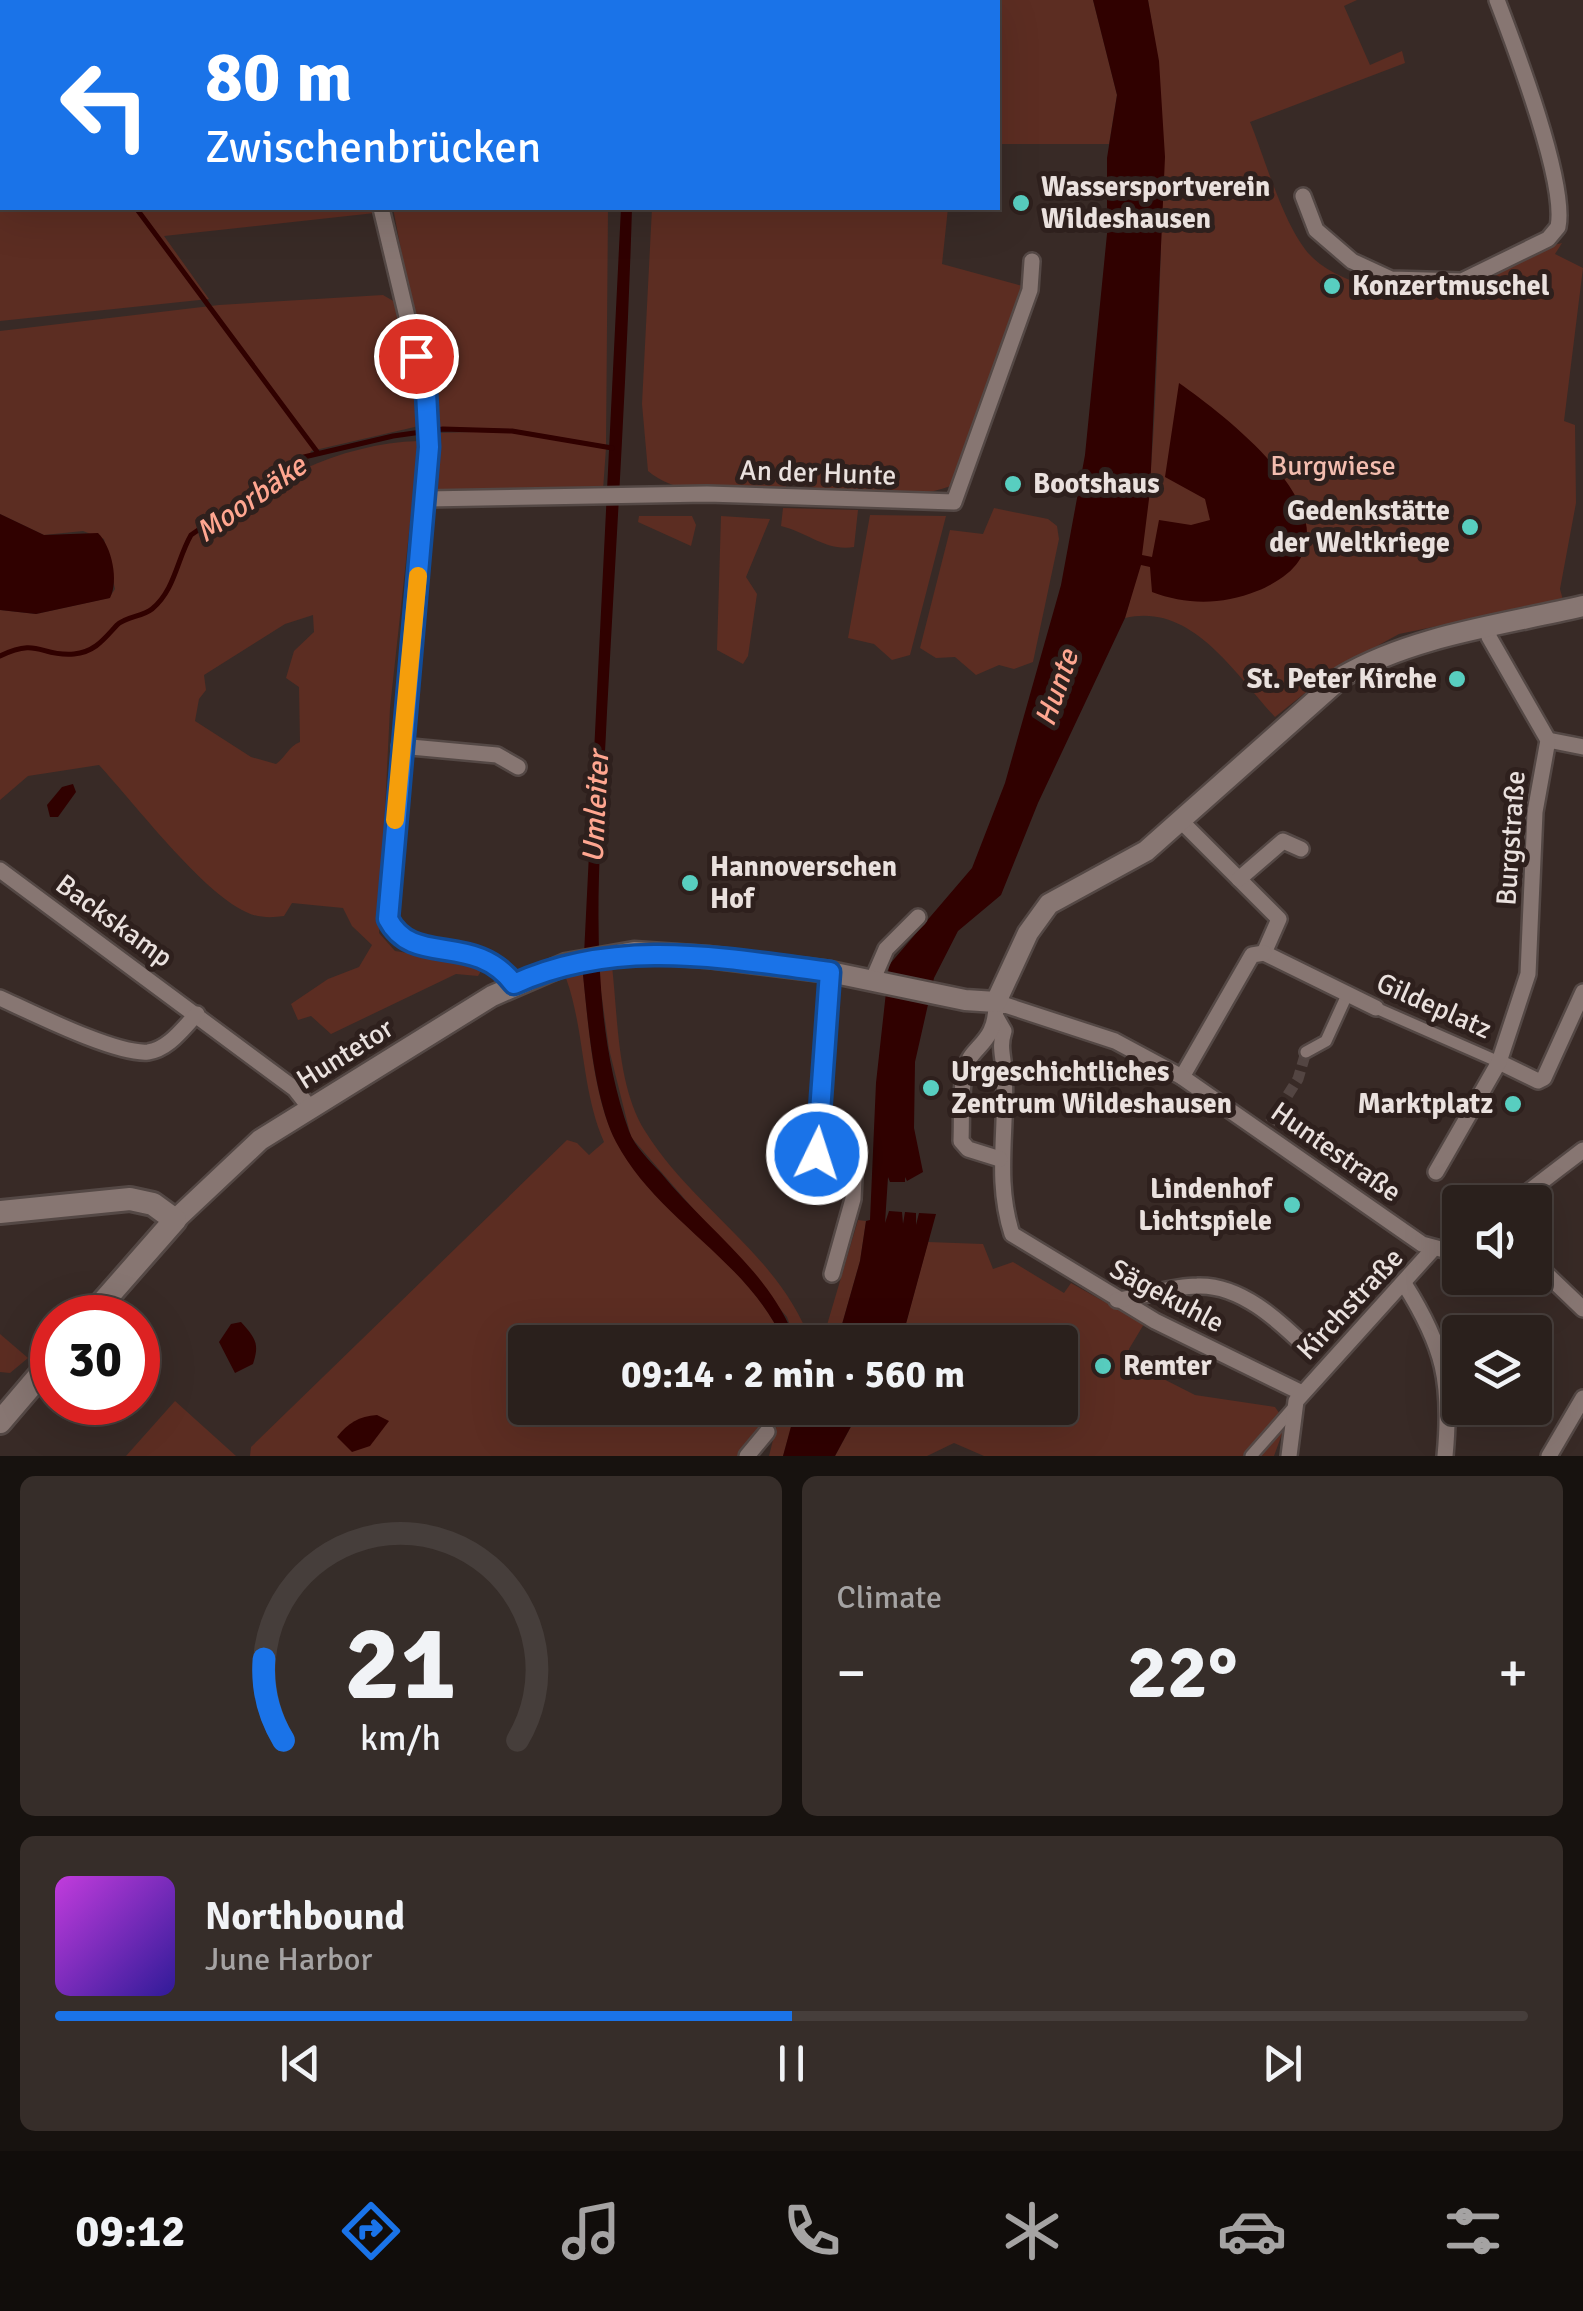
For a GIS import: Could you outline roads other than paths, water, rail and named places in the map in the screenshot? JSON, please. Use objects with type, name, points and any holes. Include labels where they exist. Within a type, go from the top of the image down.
[{"type":"main road","points":[[0,1212],[130,1200],[153,1204],[175,1220],[109,1295]]},
{"type":"main road","points":[[1,1418],[30,1386]]},
{"type":"street","points":[[1303,196],[1316,230],[1352,261],[1391,279],[1462,280],[1548,239],[1558,227],[1558,200],[1542,131],[1497,0]]},
{"type":"street","points":[[381,210],[426,392],[429,447],[400,746],[388,919],[396,934],[412,944],[480,956],[499,964],[514,984]]},
{"type":"street","name":"An der Hunte","points":[[426,499],[633,494],[954,502],[1030,290],[1032,262]]},
{"type":"street","points":[[996,1009],[1004,1031],[999,1047],[1004,1068],[1000,1160],[968,1149],[960,1142],[965,1070],[970,1058],[986,1044],[996,1009],[1028,933],[1049,904],[1129,864],[1342,676],[1394,652],[1583,606]]},
{"type":"street","name":"Burgstraße","points":[[1436,1172],[1499,1062],[1528,974],[1535,812],[1548,740],[1489,637],[1489,628]]},
{"type":"street","points":[[1548,740],[1583,746]]},
{"type":"street","points":[[400,746],[497,755],[518,767]]},
{"type":"street","points":[[1182,821],[1279,920],[1264,953],[1252,955],[1182,1076]]},
{"type":"street","points":[[1239,879],[1282,840],[1301,849]]},
{"type":"street","name":"Backskamp","points":[[0,870],[295,1088],[310,1108]]},
{"type":"street","points":[[879,981],[886,949],[918,918]]},
{"type":"street","name":"Huntetor","points":[[175,1220],[225,1169],[310,1108],[514,984],[566,964],[614,954],[667,953],[830,972]]},
{"type":"street","name":"Gildeplatz","points":[[1264,953],[1499,1062]]},
{"type":"street","points":[[830,972],[817,1154],[855,1158],[853,1199],[832,1274]]},
{"type":"street","name":"Huntestraße","points":[[830,972],[931,992],[1115,1041],[1182,1076],[1267,1129],[1395,1227],[1434,1248]]},
{"type":"street","points":[[1499,1062],[1538,1080],[1544,1078],[1583,992]]},
{"type":"street","name":"Gildeplatz","points":[[1306,1052],[1326,1042],[1348,995]]},
{"type":"street","points":[[0,998],[68,1029],[146,1052],[166,1046],[197,1014]]},
{"type":"street","points":[[1538,1185],[1583,1150]]},
{"type":"street","name":"Sägekuhle","points":[[1000,1160],[1004,1208],[1012,1234],[1118,1300],[1298,1400]]},
{"type":"street","points":[[1434,1248],[1442,1250]]},
{"type":"street","name":"Kirchstraße","points":[[1298,1400],[1405,1285],[1434,1248]]},
{"type":"street","points":[[1552,1279],[1583,1309]]},
{"type":"street","points":[[1405,1285],[1432,1328],[1443,1356],[1449,1417],[1446,1456]]},
{"type":"street","points":[[1118,1300],[1198,1286],[1216,1288],[1246,1299],[1306,1348]]},
{"type":"street","points":[[1549,1456],[1583,1398]]},
{"type":"street","points":[[1252,1456],[1298,1400]]},
{"type":"street","points":[[1289,1456],[1298,1400]]},
{"type":"street","points":[[747,1456],[767,1432]]},
{"type":"water","name":"Hunte","points":[[1093,0],[1148,0],[1159,61],[1165,157],[1150,491],[1142,555],[1152,557],[1159,520],[1191,525],[1210,520],[1205,499],[1165,477],[1179,383],[1233,425],[1287,482],[1303,513],[1306,542],[1292,569],[1257,591],[1217,601],[1191,601],[1152,592],[1150,567],[1141,565],[1125,618],[1038,803],[1001,895],[958,931],[934,978],[915,1062],[914,1128],[923,1172],[907,1181],[905,1177],[905,1182],[890,1182],[888,1177],[885,1223],[889,1211],[902,1212],[903,1224],[905,1212],[916,1213],[916,1225],[919,1213],[936,1214],[906,1325],[842,1325],[860,1261],[866,1221],[870,1220],[876,1083],[889,965],[972,868],[1005,783],[1061,585],[1085,455],[1107,234],[1107,158],[1117,95]]},
{"type":"water","name":"Umleiter","points":[[621,210],[632,210],[599,870],[600,978],[605,1030],[615,1082],[635,1143],[754,1273],[789,1325],[775,1325],[749,1288],[634,1170],[608,1124],[593,1060],[583,975]]},
{"type":"water","points":[[0,514],[44,535],[98,533],[113,564],[110,598],[36,614],[0,610]]},
{"type":"water","points":[[73,784],[76,792],[58,817],[50,817],[47,805],[62,787]]},
{"type":"water","points":[[241,1322],[253,1337],[256,1351],[253,1364],[235,1373],[219,1342],[231,1324]]},
{"type":"water","points":[[377,1415],[389,1421],[370,1446],[352,1452],[337,1437],[354,1421]]},
{"type":"water","points":[[791,1425],[852,1425],[835,1456],[783,1456]]},
{"type":"waterway","points":[[137,210],[318,453]]},
{"type":"waterway","name":"Moorbäke","points":[[0,656],[23,648],[81,653],[93,648],[121,622],[148,612],[171,584],[191,535],[304,457],[393,436],[443,429],[512,431],[612,448]]},
{"type":"tunnel","points":[[1270,1123],[1298,1079],[1306,1052]]},
{"type":"place","name":"Wassersportverein Wildeshausen","points":[[1021,203]]},
{"type":"place","name":"Konzertmuschel","points":[[1332,286]]},
{"type":"place","name":"Bootshaus","points":[[1013,484]]},
{"type":"place","name":"Gedenkstätte der Weltkriege","points":[[1470,527]]},
{"type":"place","name":"St. Peter Kirche","points":[[1457,679]]},
{"type":"place","name":"Hannoverschen Hof","points":[[690,883]]},
{"type":"place","name":"Urgeschichtliches Zentrum Wildeshausen","points":[[931,1088]]},
{"type":"place","name":"Marktplatz","points":[[1513,1104]]},
{"type":"place","name":"Lindenhof Lichtspiele","points":[[1292,1205]]},
{"type":"place","name":"Remter","points":[[1103,1366]]},
{"type":"park label","name":"Burgwiese","points":[[1333,466]]}]
